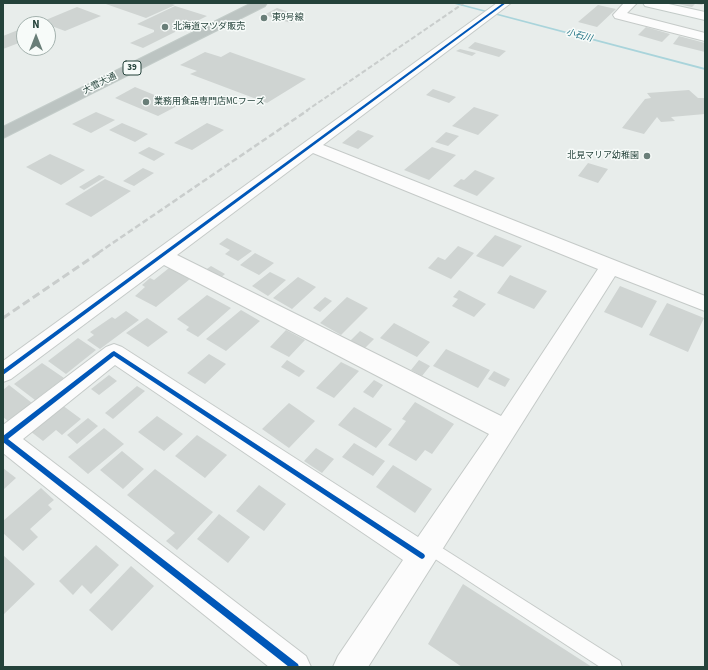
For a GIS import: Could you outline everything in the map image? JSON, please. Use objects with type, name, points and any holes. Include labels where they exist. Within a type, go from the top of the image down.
[{"type":"highway","name":"大雪大通","points":[[3,133],[261,3]]},
{"type":"street","points":[[632,3],[619,15],[705,37]]},
{"type":"street","points":[[3,373],[504,4]]},
{"type":"street","points":[[657,4],[705,16]]},
{"type":"street","points":[[310,146],[705,304]]},
{"type":"street","points":[[162,256],[505,430]]},
{"type":"street","points":[[353,665],[425,551],[610,267]]},
{"type":"street","points":[[295,667],[4,439],[114,353],[425,551]]},
{"type":"lane","points":[[425,551],[614,667]]},
{"type":"building","points":[[103,3],[169,3],[175,5],[146,18]]},
{"type":"building","points":[[704,3],[702,5],[695,4],[692,7],[678,4]]},
{"type":"building","points":[[598,5],[616,9],[597,27],[578,22]]},
{"type":"building","name":"北海道マツダ販売","points":[[175,6],[207,16],[143,48],[130,43],[154,32],[154,30],[137,24]]},
{"type":"building","points":[[77,7],[101,16],[65,31],[56,28],[55,16]]},
{"type":"building","points":[[277,8],[304,17],[291,23],[264,15]]},
{"type":"building","points":[[646,27],[670,34],[662,42],[638,35]]},
{"type":"building","points":[[16,31],[16,44],[3,49],[3,36]]},
{"type":"building","points":[[679,36],[705,43],[705,52],[673,44]]},
{"type":"building","points":[[475,42],[506,51],[499,57],[468,48]]},
{"type":"building","points":[[460,49],[476,53],[472,56],[456,51]]},
{"type":"building","points":[[205,52],[221,57],[230,52],[306,79],[267,103],[190,74],[197,71],[180,65]]},
{"type":"building","name":"業務用食品専門店MCフーズ","points":[[135,87],[179,105],[158,116],[115,98]]},
{"type":"building","points":[[433,89],[456,97],[449,103],[426,95]]},
{"type":"building","points":[[689,90],[698,98],[705,98],[705,114],[671,117],[675,121],[661,122],[657,117],[644,134],[622,128],[645,99],[651,98],[647,93]]},
{"type":"building","points":[[474,107],[499,115],[478,135],[452,126]]},
{"type":"building","points":[[96,112],[115,120],[91,133],[72,124]]},
{"type":"building","points":[[122,123],[148,134],[135,142],[109,130]]},
{"type":"building","points":[[207,123],[224,130],[192,150],[174,143]]},
{"type":"building","points":[[358,130],[374,136],[358,149],[342,143]]},
{"type":"building","points":[[446,132],[459,136],[448,146],[435,142]]},
{"type":"building","points":[[149,147],[165,154],[154,161],[138,153]]},
{"type":"building","points":[[432,147],[456,155],[429,180],[404,170]]},
{"type":"building","points":[[50,154],[85,170],[61,185],[26,167]]},
{"type":"building","points":[[588,163],[608,169],[598,183],[578,176]]},
{"type":"building","points":[[143,168],[154,173],[134,186],[123,181]]},
{"type":"building","points":[[475,170],[495,178],[477,196],[453,186],[461,179],[464,180]]},
{"type":"building","points":[[99,175],[105,177],[84,190],[79,187]]},
{"type":"building","points":[[105,179],[131,191],[91,217],[65,204]]},
{"type":"building","points":[[495,235],[522,246],[503,267],[476,256]]},
{"type":"building","points":[[227,238],[252,251],[238,261],[225,254],[230,250],[219,244]]},
{"type":"building","points":[[458,246],[474,253],[451,279],[428,268],[438,257],[445,260]]},
{"type":"building","points":[[255,253],[274,263],[259,275],[240,265]]},
{"type":"building","points":[[211,266],[225,274],[218,280],[204,271]]},
{"type":"building","points":[[169,268],[190,279],[156,307],[135,296],[145,287],[142,285],[150,278],[154,280]]},
{"type":"building","points":[[270,272],[286,280],[268,296],[252,286]]},
{"type":"building","points":[[510,275],[547,291],[534,309],[497,293]]},
{"type":"building","points":[[298,277],[316,287],[292,309],[273,298]]},
{"type":"building","points":[[620,286],[657,301],[642,328],[604,312]]},
{"type":"building","points":[[459,290],[486,304],[474,317],[452,306],[458,299],[453,297]]},
{"type":"building","points":[[207,295],[231,308],[198,337],[186,330],[189,327],[177,319]]},
{"type":"building","points":[[325,297],[332,301],[320,312],[313,308]]},
{"type":"building","points":[[347,297],[368,308],[341,335],[320,323]]},
{"type":"building","points":[[667,303],[704,318],[688,352],[649,335]]},
{"type":"building","points":[[241,310],[260,321],[226,351],[206,339]]},
{"type":"building","points":[[126,311],[139,320],[100,349],[87,340],[94,335],[90,332],[112,317],[115,319]]},
{"type":"building","points":[[147,318],[168,332],[148,347],[126,333]]},
{"type":"building","points":[[394,323],[430,342],[417,357],[380,338]]},
{"type":"building","points":[[286,330],[305,340],[289,357],[270,347]]},
{"type":"building","points":[[360,331],[374,339],[364,349],[350,341]]},
{"type":"building","points":[[78,338],[96,350],[66,374],[48,361]]},
{"type":"building","points":[[446,349],[490,370],[478,388],[433,366]]},
{"type":"building","points":[[209,354],[226,364],[205,384],[187,373]]},
{"type":"building","points":[[287,360],[305,371],[299,377],[281,367]]},
{"type":"building","points":[[419,360],[430,366],[422,376],[411,370]]},
{"type":"building","points":[[341,362],[359,371],[334,398],[316,388]]},
{"type":"building","points":[[42,363],[64,378],[35,400],[14,384]]},
{"type":"building","points":[[494,371],[510,379],[505,387],[488,379]]},
{"type":"building","points":[[109,375],[117,381],[99,395],[91,389]]},
{"type":"building","points":[[374,380],[383,385],[373,398],[363,392]]},
{"type":"building","points":[[9,385],[32,403],[8,421],[3,417],[3,390]]},
{"type":"building","points":[[137,386],[145,391],[113,419],[105,413]]},
{"type":"building","points":[[415,402],[454,424],[432,454],[425,450],[416,461],[388,445],[406,421],[402,419]]},
{"type":"building","points":[[289,403],[315,421],[289,448],[262,429]]},
{"type":"building","points":[[62,405],[81,419],[62,435],[56,430],[43,441],[30,431]]},
{"type":"building","points":[[354,407],[392,429],[376,448],[338,425]]},
{"type":"building","points":[[157,416],[183,434],[164,451],[138,432]]},
{"type":"building","points":[[88,418],[98,426],[77,444],[67,435]]},
{"type":"building","points":[[104,428],[124,444],[88,474],[68,457]]},
{"type":"building","points":[[197,435],[227,455],[205,478],[175,456]]},
{"type":"building","points":[[354,443],[385,461],[373,476],[342,457]]},
{"type":"building","points":[[316,448],[334,459],[322,473],[304,461]]},
{"type":"building","points":[[122,451],[144,469],[123,489],[100,470]]},
{"type":"building","points":[[393,465],[432,489],[415,513],[376,487]]},
{"type":"building","points":[[3,468],[16,478],[3,490]]},
{"type":"building","points":[[155,469],[213,512],[177,550],[166,541],[175,533],[127,495]]},
{"type":"building","points":[[259,485],[286,504],[264,531],[236,511]]},
{"type":"building","points":[[41,488],[54,500],[48,505],[52,509],[30,529],[38,537],[23,551],[3,533],[3,521]]},
{"type":"building","points":[[219,514],[250,537],[228,563],[197,539]]},
{"type":"building","points":[[96,545],[119,565],[91,594],[82,585],[73,595],[59,581]]},
{"type":"building","points":[[3,555],[35,584],[3,615]]},
{"type":"building","points":[[131,566],[154,586],[112,631],[89,610]]},
{"type":"building","points":[[463,584],[592,667],[462,667],[428,644]]},
{"type":"waterway","name":"小石川","points":[[453,3],[705,69]]},
{"type":"railway","points":[[306,111],[464,3]]},
{"type":"railway","points":[[98,253],[308,110]]},
{"type":"railway","points":[[3,318],[100,252]]},
{"type":"cycle path","points":[[3,373],[505,3]]},
{"type":"cycle path","points":[[295,667],[4,439],[114,353],[422,556]]},
{"type":"place","name":"東9号線","points":[[264,18]]},
{"type":"place","name":"北海道マツダ販売","points":[[165,27]]},
{"type":"place","name":"業務用食品専門店MCフーズ","points":[[146,102]]},
{"type":"place","name":"北見マリア幼稚園","points":[[647,156]]}]
